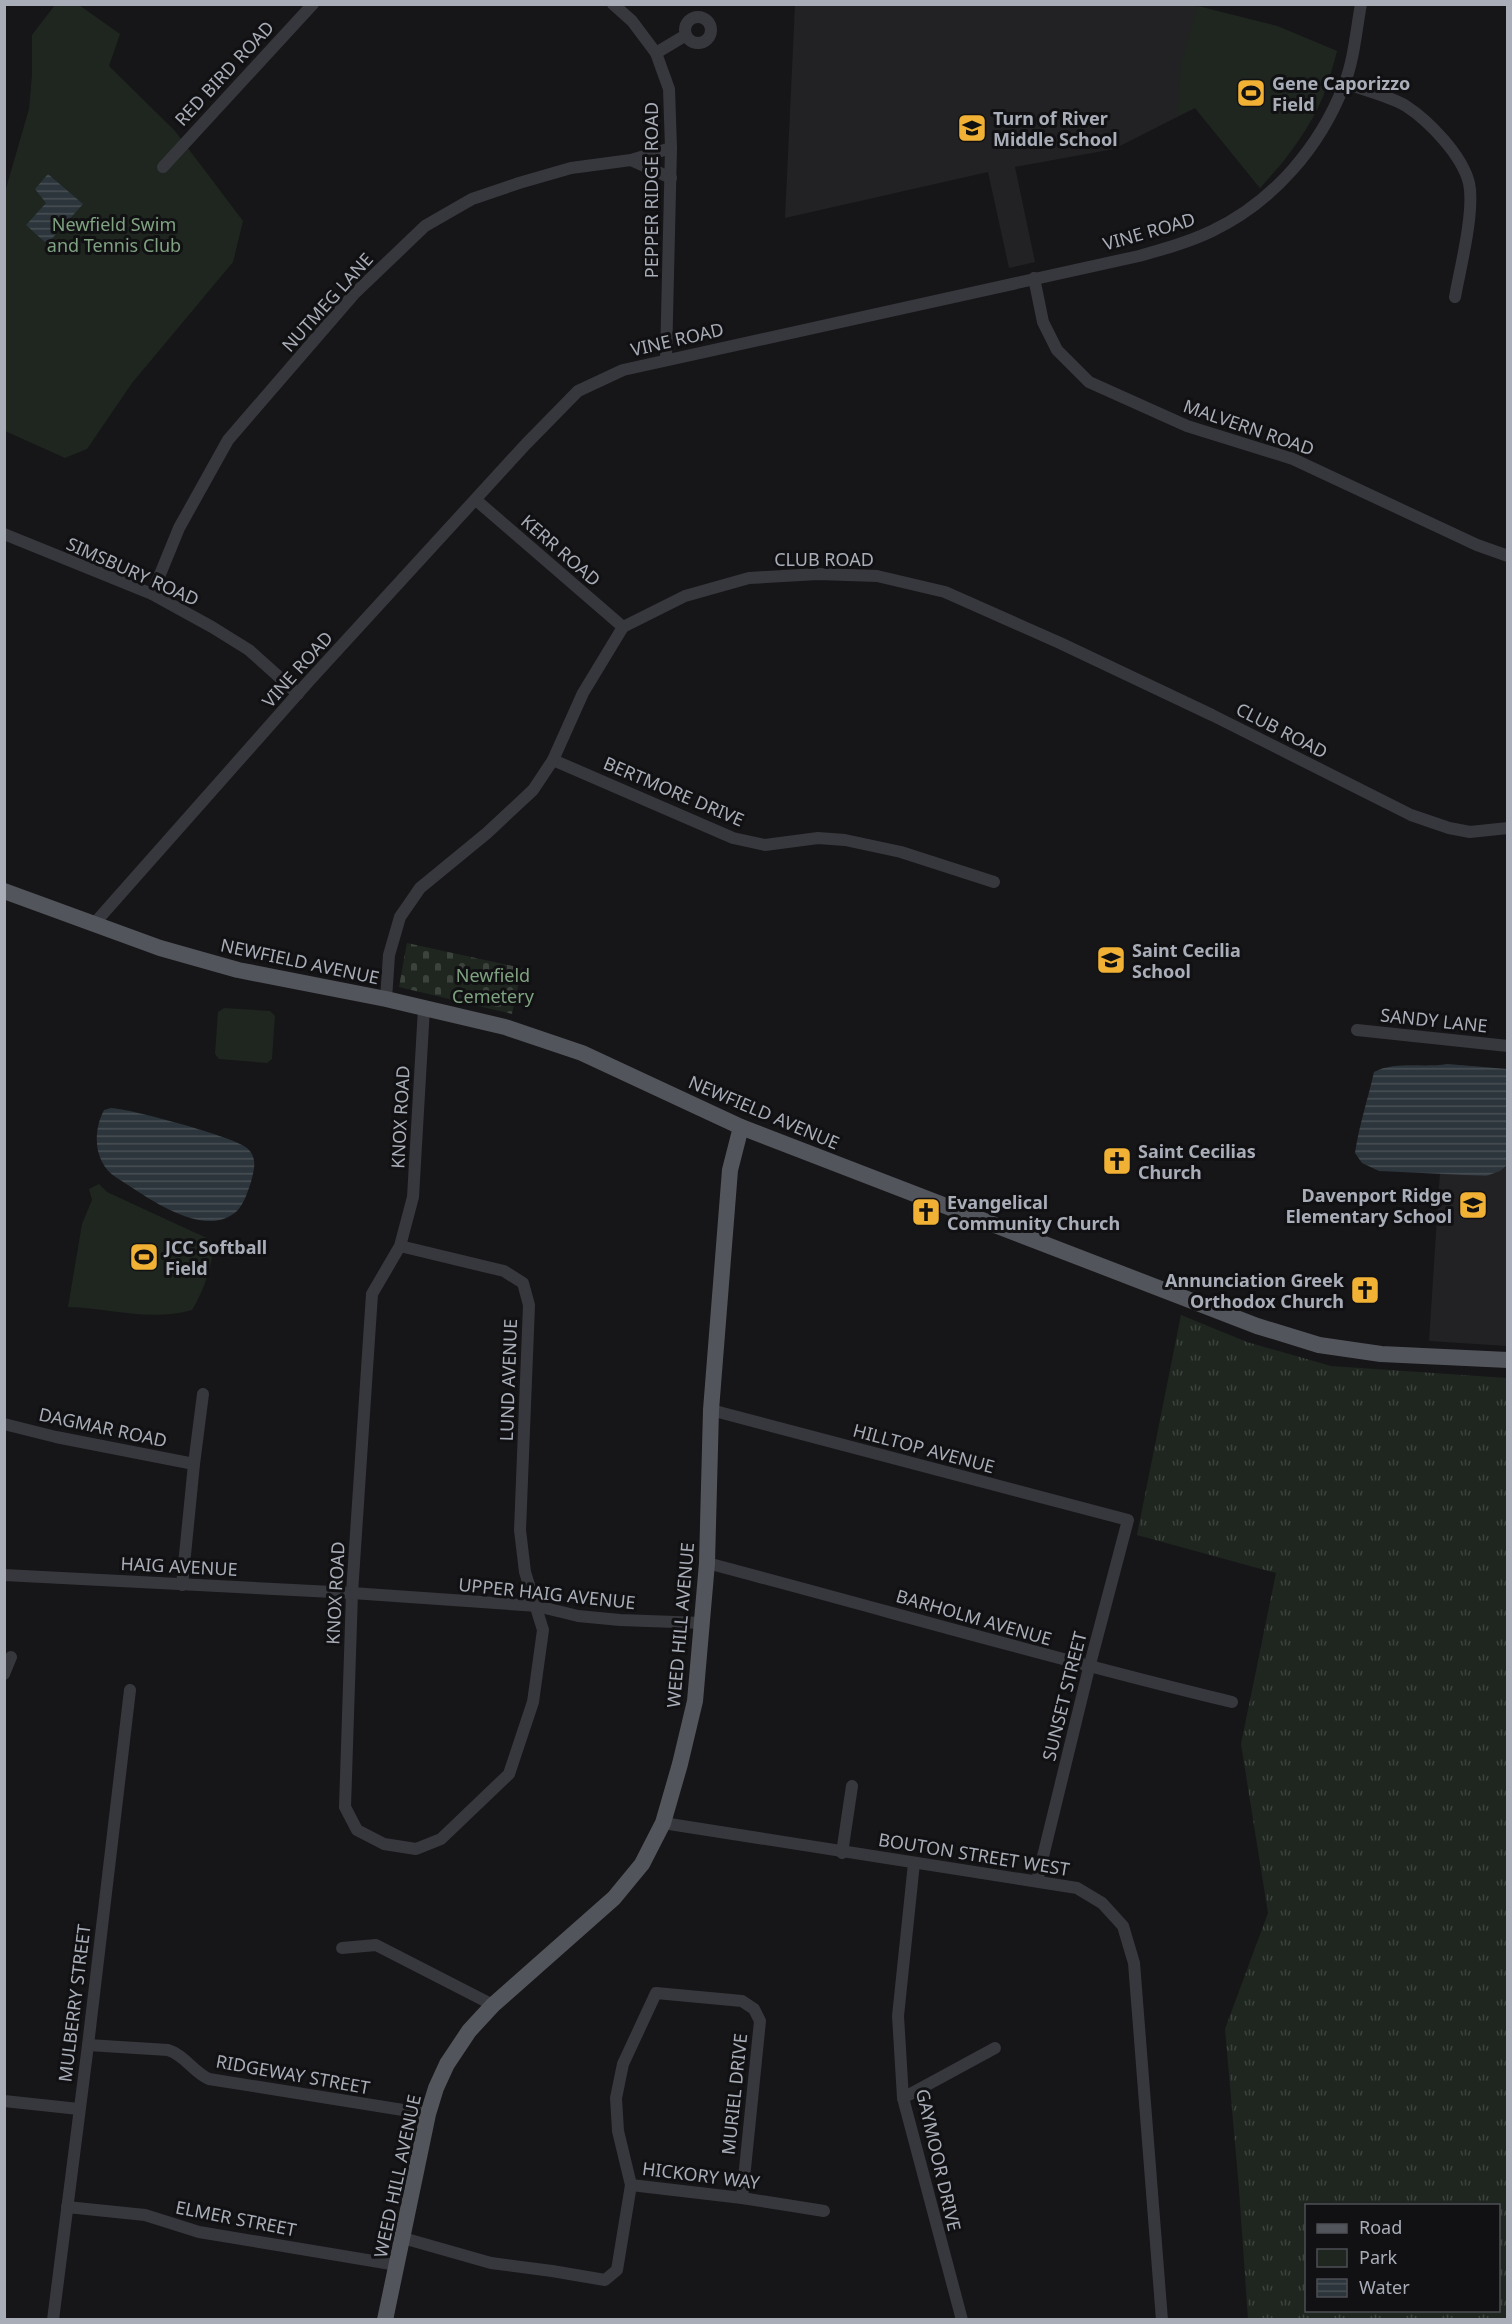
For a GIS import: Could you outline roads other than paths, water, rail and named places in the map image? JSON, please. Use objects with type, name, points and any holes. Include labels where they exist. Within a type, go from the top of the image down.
[{"type":"main road","name":"NEWFIELD AVENUE","points":[[4,891],[160,948],[238,970],[386,999],[505,1027],[582,1053],[741,1126],[1257,1326],[1319,1345],[1381,1354],[1508,1360]]},
{"type":"main road","name":"WEED HILL AVENUE","points":[[385,2319],[428,2114],[447,2064],[469,2031],[493,2005],[614,1898],[642,1864],[663,1823],[681,1764],[695,1701],[703,1623],[711,1410],[730,1170],[741,1126]]},
{"type":"street","name":"RED BIRD ROAD","points":[[162,167],[313,4]]},
{"type":"street","name":"PEPPER RIDGE ROAD","points":[[613,4],[632,21],[656,53],[669,89],[671,178],[666,359]]},
{"type":"street","name":"VINE ROAD","points":[[93,925],[298,694],[526,444],[578,391],[623,370],[666,359],[1139,256],[1181,244],[1213,230],[1240,216],[1292,171],[1328,120],[1345,83],[1361,4]]},
{"type":"street","points":[[656,53],[686,35]]},
{"type":"street","points":[[1345,83],[1404,105],[1432,125],[1454,153],[1469,183],[1469,217],[1455,297]]},
{"type":"street","name":"NUTMEG LANE","points":[[152,594],[179,528],[228,440],[354,294],[425,226],[472,199],[519,183],[571,168],[631,160],[671,148]]},
{"type":"street","points":[[631,160],[671,178]]},
{"type":"street","name":"MALVERN ROAD","points":[[1034,278],[1043,322],[1057,350],[1089,382],[1187,426],[1293,459],[1477,545],[1508,556]]},
{"type":"street","name":"KERR ROAD","points":[[476,500],[623,627]]},
{"type":"street","name":"SIMSBURY ROAD","points":[[4,534],[152,594],[249,650],[298,694]]},
{"type":"street","name":"CLUB ROAD","points":[[623,627],[685,596],[749,578],[818,574],[877,576],[945,592],[1060,643],[1212,715],[1411,815],[1449,828],[1470,832],[1508,828]]},
{"type":"street","points":[[386,999],[389,955],[400,917],[420,888],[488,833],[533,790],[553,760],[583,693],[623,627]]},
{"type":"street","name":"BERTMORE DRIVE","points":[[553,760],[733,838],[765,844],[818,838],[845,840],[901,852],[994,882]]},
{"type":"street","name":"KNOX ROAD","points":[[424,1008],[413,1197],[400,1246],[372,1294],[352,1593],[345,1807],[357,1830],[384,1845],[416,1849],[441,1839],[509,1774],[533,1702],[543,1630],[537,1606]]},
{"type":"street","name":"SANDY LANE","points":[[1357,1030],[1508,1046]]},
{"type":"street","name":"LUND AVENUE","points":[[400,1246],[504,1271],[523,1283],[529,1305],[520,1530],[525,1572],[537,1606]]},
{"type":"street","points":[[182,1585],[203,1395]]},
{"type":"street","name":"HILLTOP AVENUE","points":[[711,1410],[1128,1520]]},
{"type":"street","name":"DAGMAR ROAD","points":[[4,1424],[56,1437],[194,1464]]},
{"type":"street","name":"SUNSET STREET","points":[[1037,1881],[1128,1520]]},
{"type":"street","name":"BARHOLM AVENUE","points":[[707,1563],[896,1613],[1089,1668],[1232,1702]]},
{"type":"street","name":"HAIG AVENUE","points":[[4,1575],[352,1593]]},
{"type":"street","name":"UPPER HAIG AVENUE","points":[[352,1593],[537,1606],[578,1616],[620,1620],[703,1623]]},
{"type":"street","points":[[4,1674],[11,1657]]},
{"type":"street","name":"MULBERRY STREET","points":[[53,2319],[130,1690]]},
{"type":"street","points":[[842,1853],[852,1786]]},
{"type":"street","name":"BOUTON STREET WEST","points":[[663,1823],[842,1853],[1077,1888],[1102,1903],[1123,1926],[1134,1963],[1162,2319]]},
{"type":"street","name":"GAYMOOR DRIVE","points":[[914,1863],[898,2016],[903,2098],[962,2319]]},
{"type":"street","points":[[342,1948],[376,1946],[493,2005]]},
{"type":"street","name":"MURIEL DRIVE","points":[[631,2185],[618,2131],[616,2098],[623,2064],[656,1993],[742,2001],[754,2008],[760,2021],[742,2198]]},
{"type":"street","name":"RIDGEWAY STREET","points":[[88,2045],[168,2050],[178,2054],[201,2076],[208,2079],[428,2114]]},
{"type":"street","points":[[903,2098],[995,2048]]},
{"type":"street","points":[[4,2100],[79,2109]]},
{"type":"street","name":"HICKORY WAY","points":[[403,2238],[491,2264],[605,2280],[617,2270],[631,2185],[742,2198],[824,2211]]},
{"type":"street","name":"ELMER STREET","points":[[67,2206],[145,2215],[199,2232],[397,2265]]},
{"type":"water","points":[[48,174],[83,204],[47,244],[26,225],[46,203],[35,189]]},
{"type":"water","points":[[1447,1064],[1507,1069],[1507,1165],[1500,1171],[1486,1176],[1379,1171],[1362,1163],[1355,1153],[1374,1072],[1400,1066]]},
{"type":"water","points":[[111,1108],[182,1124],[224,1137],[247,1148],[253,1156],[254,1169],[244,1201],[237,1211],[224,1219],[208,1221],[192,1218],[159,1204],[109,1172],[100,1156],[97,1138],[104,1110]]},
{"type":"place","name":"Gene Caporizzo Field","points":[[1251,93]]},
{"type":"place","name":"Turn of River Middle School","points":[[972,128]]},
{"type":"place","name":"Saint Cecilia School","points":[[1111,960]]},
{"type":"place","name":"Saint Cecilias Church","points":[[1117,1161]]},
{"type":"place","name":"Davenport Ridge Elementary School","points":[[1473,1205]]},
{"type":"place","name":"Evangelical Community Church","points":[[926,1212]]},
{"type":"place","name":"JCC Softball Field","points":[[144,1257]]},
{"type":"place","name":"Annunciation Greek Orthodox Church","points":[[1365,1290]]},
{"type":"park label","name":"Newfield Swim and Tennis Club","points":[[114,234]]},
{"type":"park label","name":"Newfield Cemetery","points":[[493,985]]}]
